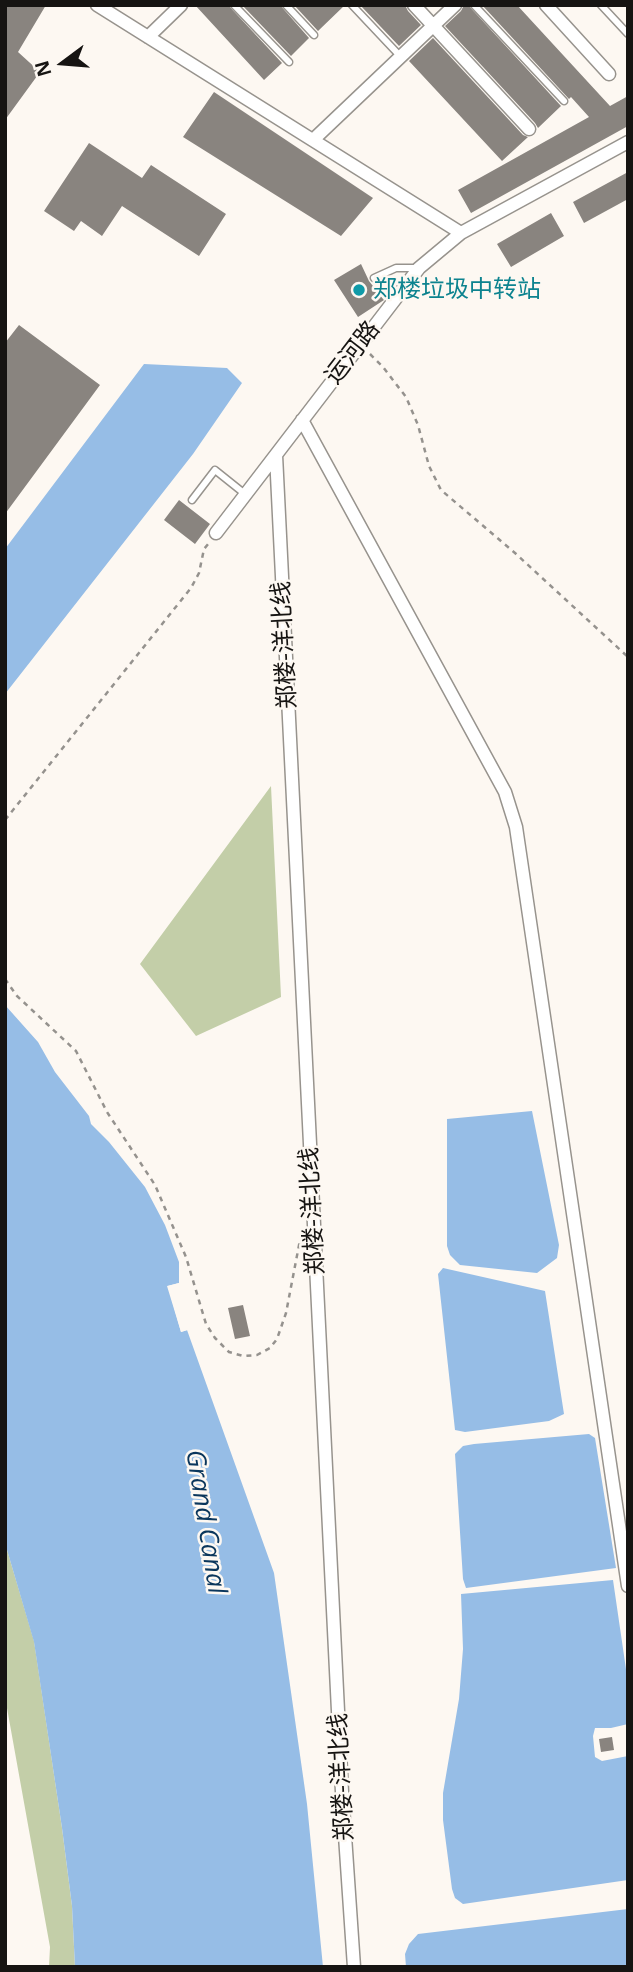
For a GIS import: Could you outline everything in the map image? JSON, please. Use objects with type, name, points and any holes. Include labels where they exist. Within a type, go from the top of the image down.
[{"type":"street","points":[[97,5],[461,233]]},
{"type":"street","points":[[148,37],[181,5]]},
{"type":"street","points":[[414,5],[529,129]]},
{"type":"street","points":[[313,140],[455,5]]},
{"type":"street","points":[[546,5],[609,74]]},
{"type":"street","name":"运河路","points":[[216,533],[419,268],[461,233],[628,142]]},
{"type":"street","points":[[302,420],[505,792],[516,827],[628,1586]]},
{"type":"street","name":"郑楼-洋北线","points":[[276,455],[342,1792],[354,1967]]},
{"type":"lane","points":[[234,5],[289,62]]},
{"type":"lane","points":[[286,5],[314,35]]},
{"type":"lane","points":[[352,5],[401,57]]},
{"type":"lane","points":[[474,5],[564,102]]},
{"type":"lane","points":[[601,5],[628,34]]},
{"type":"lane","points":[[374,278],[396,268],[419,268]]},
{"type":"lane","points":[[191,500],[215,470],[245,494]]},
{"type":"path","points":[[360,344],[383,367],[406,397],[418,425],[429,466],[441,490],[628,657]]},
{"type":"path","points":[[5,820],[191,588],[199,573],[204,549],[216,533]]},
{"type":"path","points":[[5,979],[17,996],[76,1051],[107,1112],[155,1185],[186,1256],[206,1324],[229,1352],[243,1356],[257,1355],[270,1348],[277,1339],[286,1313],[300,1237]]},
{"type":"green space","points":[[271,786],[281,997],[196,1036],[140,964]]},
{"type":"green space","points":[[5,1543],[34,1641],[72,1906],[75,1967],[49,1967],[50,1947],[5,1697]]},
{"type":"water","points":[[144,364],[227,368],[242,383],[193,454],[5,694],[5,549]]},
{"type":"water","name":"Grand Canal","points":[[5,1005],[38,1042],[55,1072],[89,1116],[91,1124],[145,1187],[165,1225],[179,1262],[179,1283],[168,1286],[181,1332],[187,1330],[274,1573],[307,1804],[323,1967],[75,1967],[72,1906],[34,1642],[5,1543]]},
{"type":"water","points":[[532,1111],[559,1245],[557,1258],[537,1273],[460,1265],[450,1255],[447,1246],[447,1119]]},
{"type":"water","points":[[443,1268],[545,1291],[564,1414],[549,1421],[465,1432],[455,1430],[438,1274]]},
{"type":"water","points":[[589,1434],[595,1438],[616,1568],[466,1588],[463,1579],[455,1454],[463,1446],[474,1444]]},
{"type":"water","points":[[613,1580],[628,1683],[628,1724],[595,1728],[593,1736],[595,1757],[602,1761],[628,1756],[628,1880],[463,1904],[455,1898],[452,1889],[443,1820],[443,1793],[459,1699],[463,1649],[461,1594]]},
{"type":"water","points":[[628,1909],[628,1967],[406,1967],[405,1954],[418,1934]]},
{"type":"pier","points":[[179,1283],[180,1286],[172,1289],[183,1328],[191,1329],[181,1332],[167,1286]]},
{"type":"building","points":[[5,5],[46,5],[18,52],[40,72],[5,120]]},
{"type":"building","points":[[195,5],[228,5],[282,63],[264,80]]},
{"type":"building","points":[[242,5],[280,5],[309,38],[291,56]]},
{"type":"building","points":[[294,5],[345,5],[318,31]]},
{"type":"building","points":[[360,5],[405,5],[421,25],[399,46]]},
{"type":"building","points":[[464,5],[468,5],[561,106],[538,128],[445,26]]},
{"type":"building","points":[[482,5],[517,5],[610,106],[628,96],[628,126],[471,213],[458,190],[589,117]]},
{"type":"building","points":[[433,38],[523,135],[528,137],[502,161],[409,61]]},
{"type":"building","points":[[214,92],[373,198],[341,236],[183,137]]},
{"type":"building","points":[[89,143],[142,178],[151,165],[226,214],[199,256],[122,206],[102,236],[81,221],[74,231],[44,211]]},
{"type":"building","points":[[628,172],[628,199],[584,223],[573,202]]},
{"type":"building","points":[[551,213],[564,236],[511,267],[497,244]]},
{"type":"building","name":"郑楼垃圾中转站","points":[[361,264],[369,281],[384,300],[358,317],[334,280]]},
{"type":"building","points":[[19,325],[100,385],[5,514],[5,343]]},
{"type":"building","points":[[179,500],[210,524],[195,544],[164,520]]},
{"type":"building","points":[[243,1305],[250,1336],[235,1339],[228,1308]]},
{"type":"building","points":[[612,1737],[614,1750],[601,1752],[599,1739]]},
{"type":"place","name":"郑楼垃圾中转站","points":[[359,290]]}]
